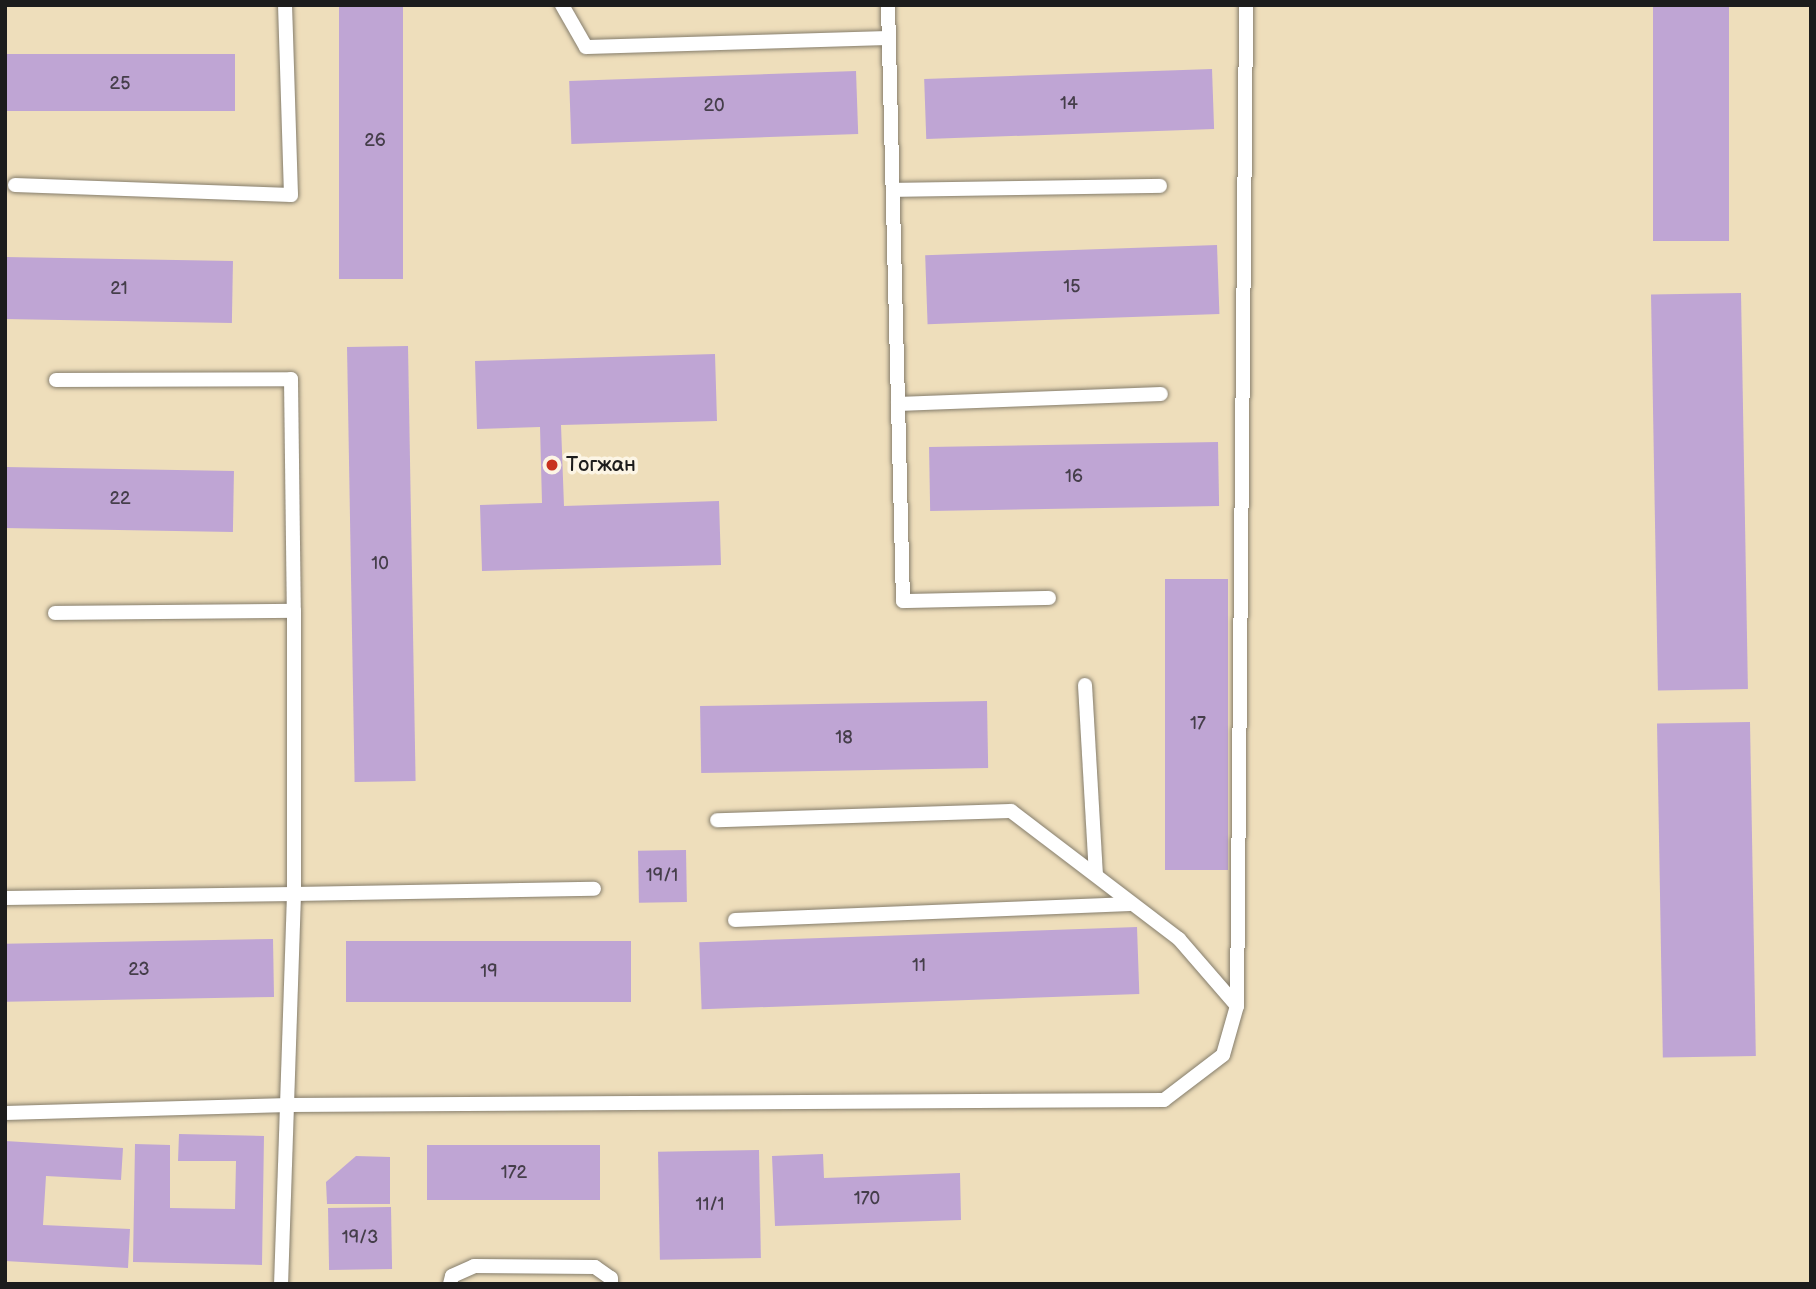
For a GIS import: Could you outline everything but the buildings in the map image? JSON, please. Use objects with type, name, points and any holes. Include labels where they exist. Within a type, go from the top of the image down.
[{"type":"lane","points":[[15,185],[291,195],[285,5]]},
{"type":"lane","points":[[562,5],[586,47],[889,38]]},
{"type":"lane","points":[[888,5],[903,601],[1049,598]]},
{"type":"lane","points":[[5,1112],[289,1105],[1164,1100],[1223,1055],[1237,1006],[1246,5]]},
{"type":"lane","points":[[893,190],[1160,186]]},
{"type":"lane","points":[[56,380],[291,379],[294,894],[281,1284]]},
{"type":"lane","points":[[898,404],[1161,394]]},
{"type":"lane","points":[[55,614],[294,611]]},
{"type":"lane","points":[[1084,685],[1096,874]]},
{"type":"lane","points":[[717,820],[1011,811],[1178,939],[1237,1006]]},
{"type":"lane","points":[[5,898],[594,889]]},
{"type":"lane","points":[[735,920],[1130,904]]},
{"type":"lane","points":[[450,1284],[452,1276],[474,1266],[596,1266],[611,1278],[611,1284]]},
{"type":"place","name":"Тогжан","points":[[552,465]]}]
